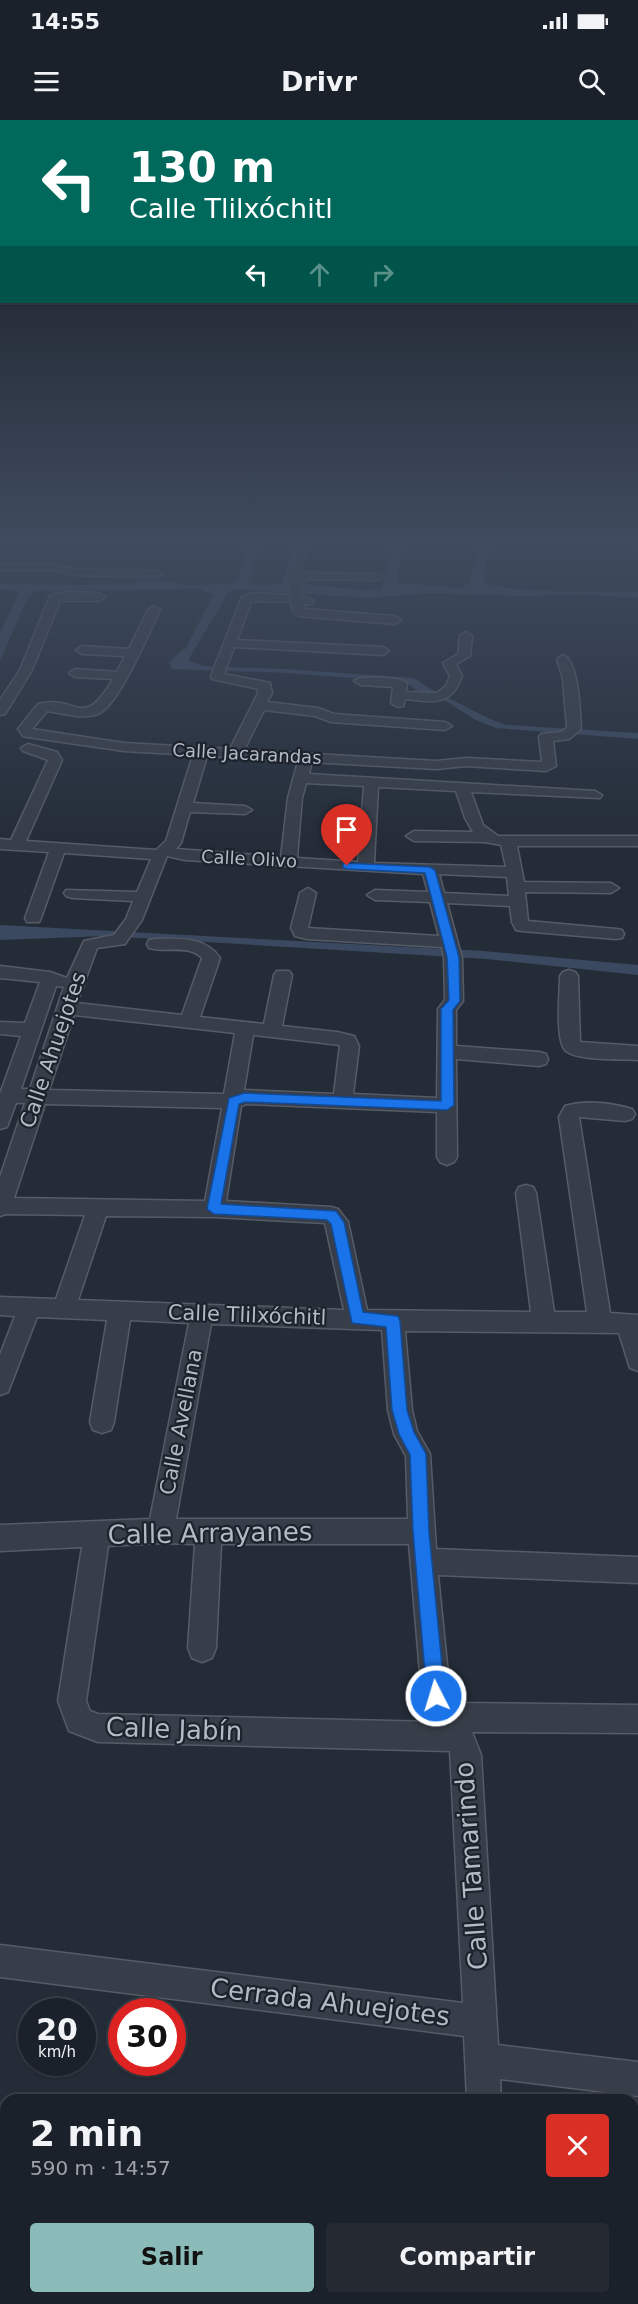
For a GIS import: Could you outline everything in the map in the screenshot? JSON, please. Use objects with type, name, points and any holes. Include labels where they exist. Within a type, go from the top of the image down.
[{"type":"street","points":[[0,711],[26,670],[37,644]]},
{"type":"street","points":[[27,725],[43,707],[98,711],[103,708],[122,676],[135,644]]},
{"type":"street","points":[[229,644],[219,669],[263,695],[278,708],[318,712],[331,718],[445,726]]},
{"type":"street","points":[[247,644],[383,651]]},
{"type":"street","points":[[400,695],[441,697],[454,685],[456,676],[449,663],[455,658],[464,656],[465,644]]},
{"type":"street","points":[[82,650],[131,652]]},
{"type":"street","name":"Calle Jacarandas","points":[[0,722],[27,725],[25,729],[28,733],[124,747],[436,765],[466,762],[549,766],[544,740],[546,737],[569,732],[570,679],[563,659]]},
{"type":"street","points":[[75,673],[122,676]]},
{"type":"street","points":[[361,681],[400,683],[395,722]]},
{"type":"street","points":[[236,752],[263,695],[276,689],[278,708]]},
{"type":"street","points":[[8,844],[56,760],[52,755],[28,748]]},
{"type":"street","name":"Calle Ahuejotes","points":[[0,1207],[72,988],[90,945],[119,940],[134,920],[162,853],[173,843],[201,752]]},
{"type":"street","points":[[289,860],[300,778],[306,758]]},
{"type":"street","points":[[436,765],[438,788]]},
{"type":"street","points":[[501,791],[502,765]]},
{"type":"street","points":[[300,778],[438,788],[594,795]]},
{"type":"street","points":[[366,867],[371,784]]},
{"type":"street","points":[[463,789],[475,824],[489,840],[638,841]]},
{"type":"street","points":[[185,807],[245,810]]},
{"type":"street","points":[[414,836],[485,837]]},
{"type":"street","points":[[508,841],[522,926],[616,934]]},
{"type":"street","name":"Calle Olivo","points":[[8,844],[430,870],[516,887]]},
{"type":"street","points":[[33,918],[49,848]]},
{"type":"street","points":[[430,870],[435,897],[451,948],[454,1001],[447,1009],[447,1157]]},
{"type":"street","points":[[375,895],[435,897],[516,887],[611,888]]},
{"type":"street","points":[[72,893],[142,897]]},
{"type":"street","points":[[308,894],[299,928],[301,932],[451,948]]},
{"type":"street","points":[[155,944],[198,946],[211,958],[189,1021]]},
{"type":"street","points":[[0,972],[50,978],[72,988]]},
{"type":"street","points":[[272,1031],[283,975]]},
{"type":"street","points":[[569,976],[569,1039],[572,1046],[578,1050],[638,1053]]},
{"type":"street","name":"Calle Ahuejotes","points":[[4,1108],[50,978]]},
{"type":"street","points":[[67,1008],[337,1038],[347,1041],[350,1046],[343,1101]]},
{"type":"street","points":[[0,1028],[33,1030]]},
{"type":"street","points":[[214,1209],[245,1028]]},
{"type":"street","points":[[447,1052],[538,1059]]},
{"type":"street","points":[[0,1061],[21,1063]]},
{"type":"street","points":[[4,1108],[38,1096],[234,1101],[244,1097],[447,1105]]},
{"type":"street","points":[[600,1322],[569,1117],[572,1111],[584,1108],[626,1114]]},
{"type":"street","points":[[526,1193],[544,1322]]},
{"type":"street","points":[[0,1207],[214,1209],[331,1215],[337,1222],[357,1318]]},
{"type":"street","points":[[64,1308],[98,1209]]},
{"type":"street","name":"Calle Tlilxóchitl","points":[[0,1306],[393,1321],[633,1324]]},
{"type":"street","points":[[0,1385],[30,1307]]},
{"type":"street","points":[[102,1422],[120,1310]]},
{"type":"street","name":"Calle Avellana","points":[[161,1531],[201,1314]]},
{"type":"street","name":"Calle Tamarindo","points":[[393,1321],[400,1410],[406,1434],[418,1454],[421,1532],[436,1696],[466,1755],[484,2094]]},
{"type":"street","points":[[633,1324],[638,1361]]},
{"type":"street","points":[[202,1648],[209,1530]]},
{"type":"street","name":"Calle Arrayanes","points":[[0,1538],[209,1530],[421,1532]]},
{"type":"street","name":"Calle Jabín","points":[[98,1535],[72,1701],[79,1721],[98,1728],[453,1727],[638,1719]]},
{"type":"street","points":[[424,1561],[638,1570]]},
{"type":"street","name":"Cerrada Ahuejotes","points":[[0,1961],[481,2022]]},
{"type":"street","points":[[483,2060],[638,2079]]},
{"type":"water","points":[[0,644],[7,644],[0,661]]},
{"type":"water","points":[[188,644],[198,644],[189,661],[204,666],[414,678],[427,687],[506,725],[638,733],[638,739],[496,728],[476,720],[441,698],[416,690],[402,682],[288,673],[172,669],[169,662]]},
{"type":"water","points":[[0,925],[483,951],[638,965],[638,975],[486,959],[106,936],[0,940]]},
{"type":"route","points":[[347,866],[430,870],[435,897],[453,957],[454,1001],[447,1009],[447,1105],[244,1097],[234,1101],[214,1209],[317,1212],[331,1215],[337,1222],[357,1318],[393,1321],[396,1386],[400,1410],[406,1434],[418,1454],[421,1532],[436,1696]]}]
